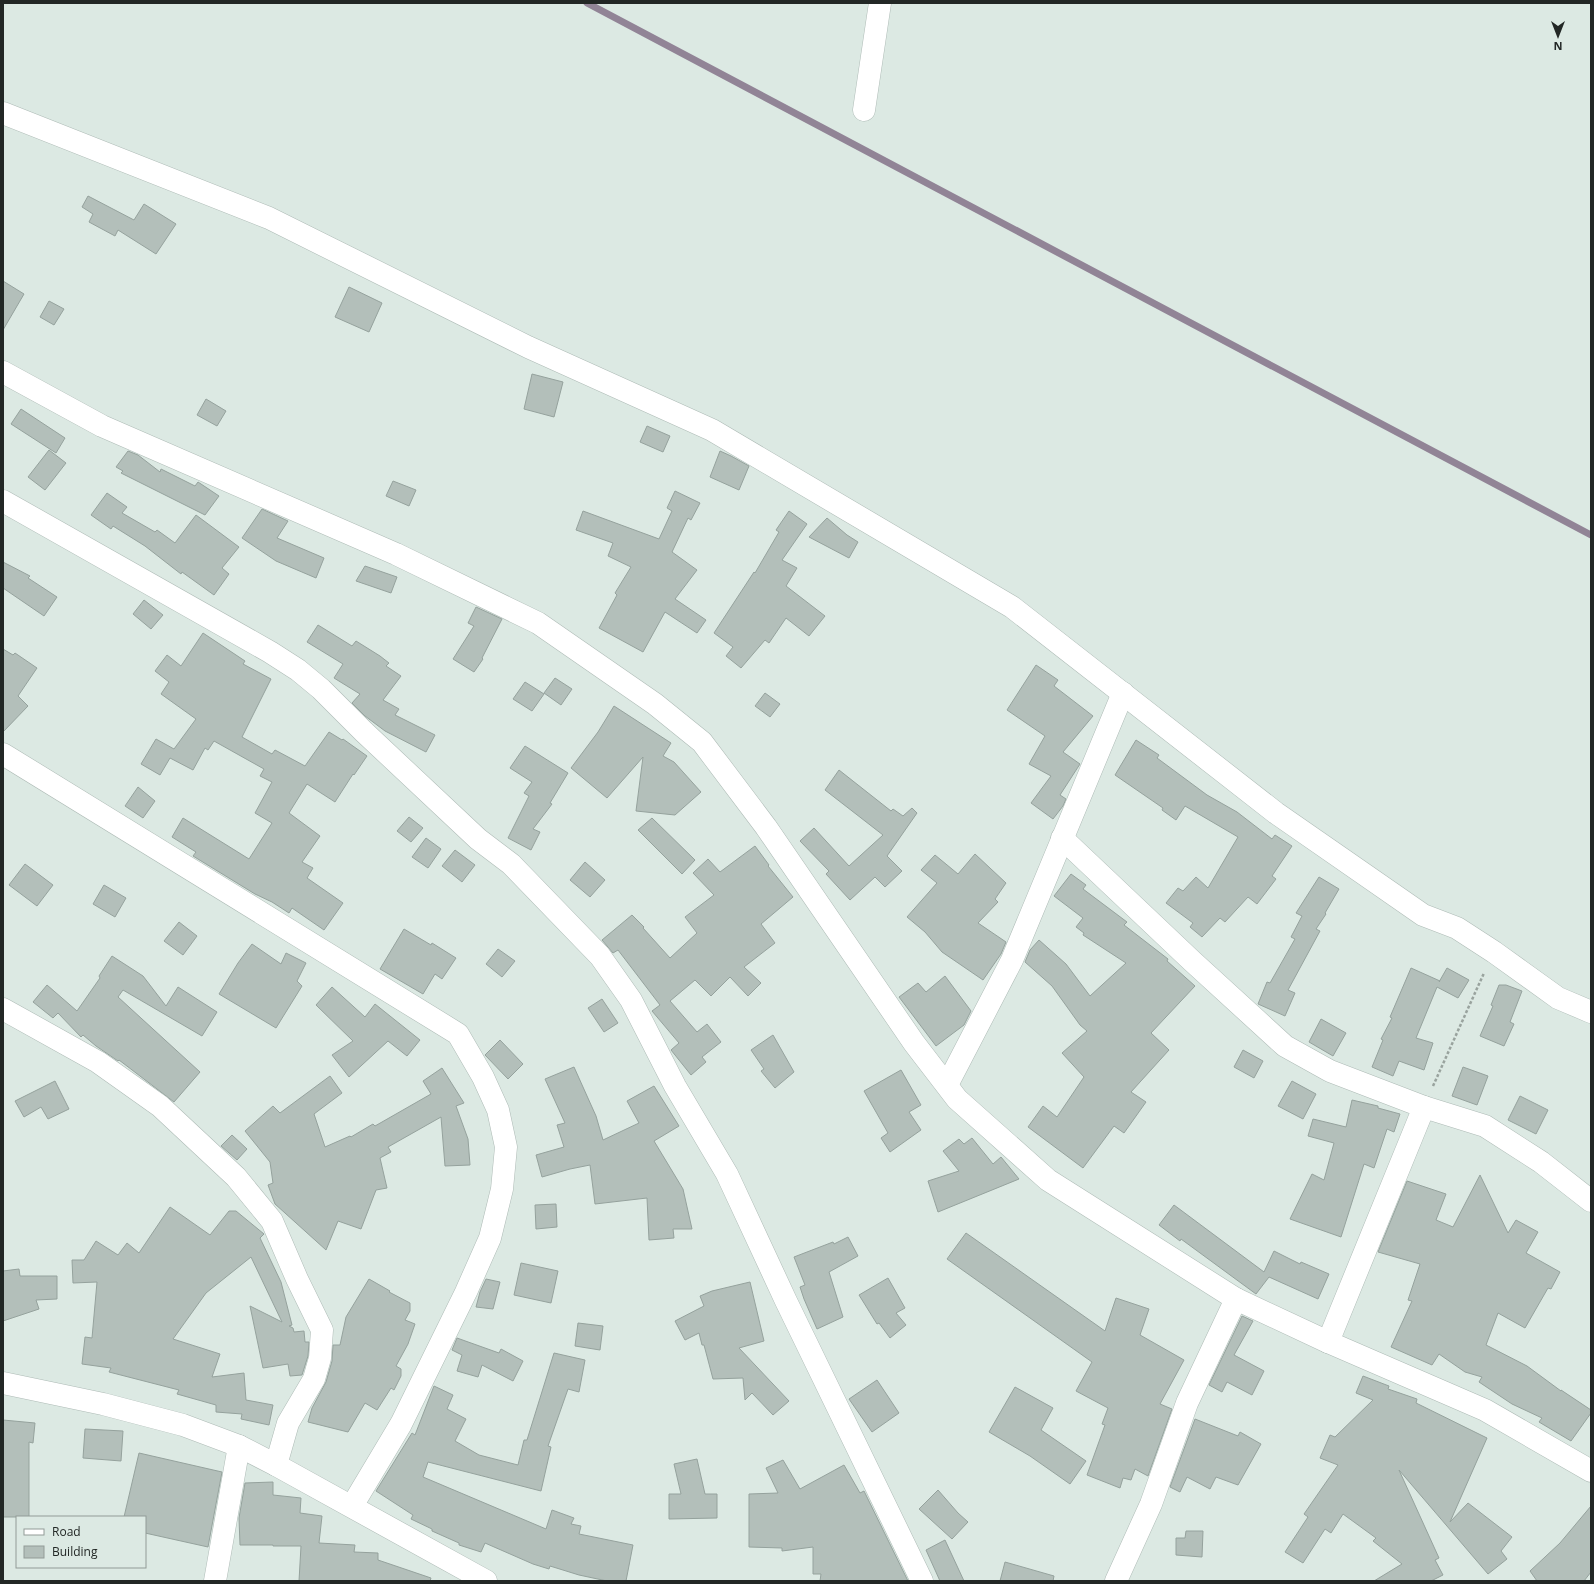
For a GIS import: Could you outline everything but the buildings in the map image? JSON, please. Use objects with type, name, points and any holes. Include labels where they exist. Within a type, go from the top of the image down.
[{"type":"street","points":[[864,110],[880,3]]},
{"type":"street","points":[[3,113],[269,218],[528,347],[712,430],[1012,607],[1276,813],[1423,915],[1457,928],[1494,952],[1558,998],[1591,1012]]},
{"type":"street","points":[[3,372],[102,426],[396,554],[538,623],[655,704],[702,742],[766,827],[914,1043],[957,1099],[1048,1180],[1236,1299],[1328,1342],[1485,1410],[1591,1472]]},
{"type":"street","points":[[3,500],[270,652],[298,670],[321,689],[364,732],[478,839],[511,864],[600,956],[631,1000],[675,1086],[727,1174],[922,1581]]},
{"type":"street","points":[[947,1085],[1012,960],[1123,694]]},
{"type":"street","points":[[3,754],[458,1034],[483,1077],[498,1110],[506,1147],[502,1189],[490,1238],[466,1292],[401,1424],[352,1506]]},
{"type":"street","points":[[1062,838],[1286,1046],[1330,1071],[1424,1107],[1485,1126],[1541,1162],[1591,1201]]},
{"type":"street","points":[[3,1009],[98,1062],[160,1106],[236,1177],[272,1221],[297,1279],[322,1330],[320,1358],[314,1379],[288,1423],[276,1464]]},
{"type":"street","points":[[1328,1342],[1424,1107]]},
{"type":"street","points":[[1116,1581],[1151,1504],[1187,1403],[1236,1299]]},
{"type":"street","points":[[3,1383],[103,1404],[183,1425],[239,1446],[276,1464],[486,1581]]},
{"type":"street","points":[[215,1581],[239,1446]]},
{"type":"path","points":[[1424,1107],[1494,952]]},
{"type":"waterway","points":[[587,3],[1591,535]]}]
